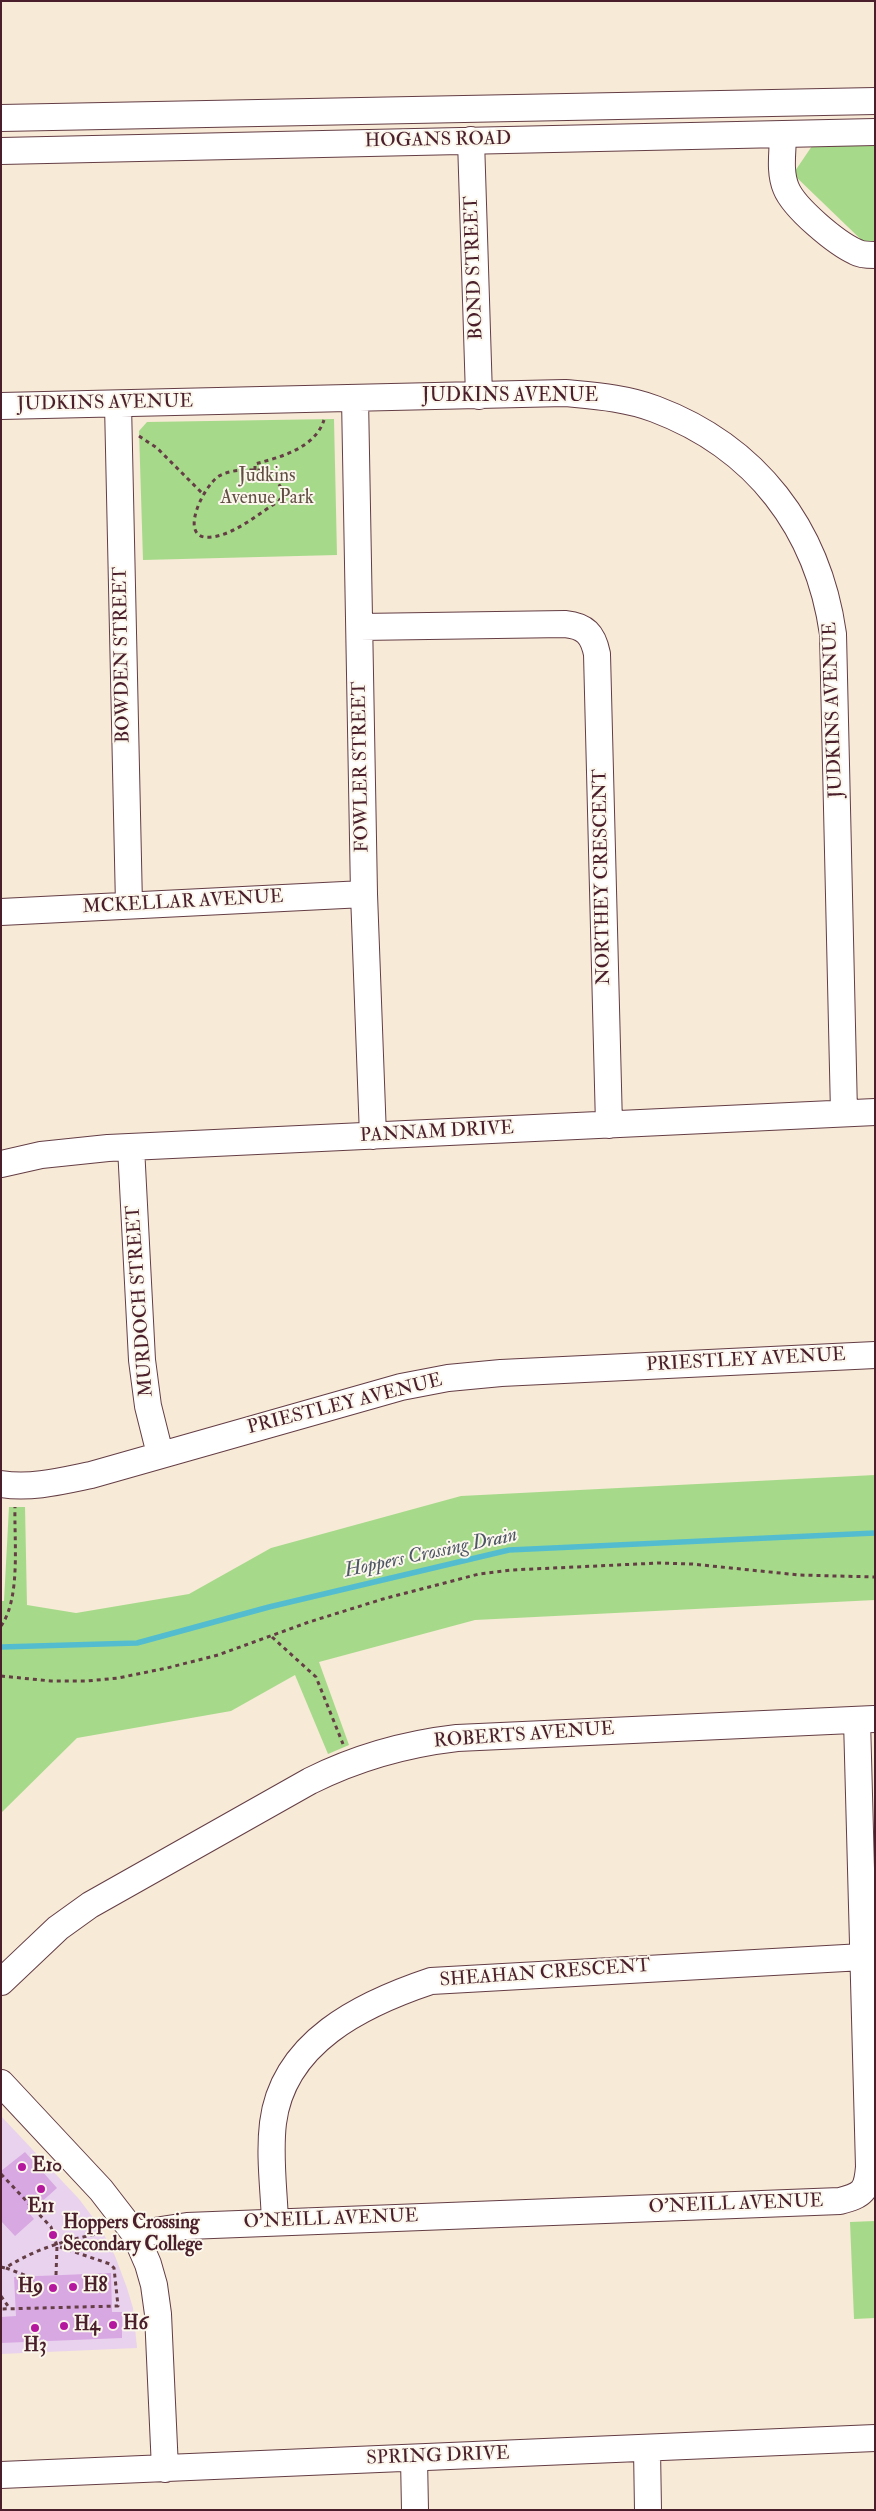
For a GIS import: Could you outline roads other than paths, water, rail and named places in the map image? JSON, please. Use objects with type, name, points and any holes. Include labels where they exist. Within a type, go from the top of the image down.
[{"type":"street","name":"HOGANS ROAD","points":[[1,118],[875,101]]},
{"type":"street","name":"HOGANS ROAD","points":[[1,151],[875,132]]},
{"type":"street","points":[[783,134],[782,175],[786,189],[796,203],[840,243],[858,254],[875,255]]},
{"type":"street","name":"BOND STREET","points":[[471,140],[479,396]]},
{"type":"street","name":"JUDKINS AVENUE","points":[[1,406],[565,393],[612,398],[653,408],[694,427],[750,467],[777,494],[797,525],[824,588],[832,634],[844,1113]]},
{"type":"street","name":"FOWLER STREET","points":[[355,398],[364,894],[373,1136]]},
{"type":"street","name":"BOWDEN STREET","points":[[118,404],[129,905]]},
{"type":"street","name":"NORTHEY CRESCENT","points":[[360,627],[578,625],[596,623],[594,642],[597,654],[609,1124]]},
{"type":"street","name":"MCKELLAR AVENUE","points":[[1,912],[364,894]]},
{"type":"street","name":"PANNAM DRIVE","points":[[1,1164],[59,1152],[131,1147],[875,1112]]},
{"type":"street","name":"MURDOCH STREET","points":[[131,1147],[142,1360],[148,1406],[160,1454]]},
{"type":"street","name":"PRIESTLEY AVENUE","points":[[8,1492],[25,1485],[57,1482],[91,1475],[401,1387],[448,1378],[501,1373],[875,1355]]},
{"type":"street","name":"O'NEILL AVENUE","points":[[135,2234],[187,2226],[840,2201],[854,2198],[864,2192],[868,2181],[869,2167],[863,1956],[866,1719]]},
{"type":"street","name":"ROBERTS AVENUE","points":[[1,1982],[58,1928],[90,1905],[310,1781],[332,1770],[370,1756],[399,1748],[457,1738],[866,1719]]},
{"type":"street","name":"SHEAHAN CRESCENT","points":[[275,2222],[273,2121],[286,2078],[318,2041],[337,2024],[372,2003],[431,1981],[863,1956]]},
{"type":"street","points":[[1,2083],[101,2190],[135,2234],[148,2264],[154,2285],[166,2469]]},
{"type":"street","name":"SPRING DRIVE","points":[[1,2475],[875,2438]]},
{"type":"street","points":[[646,2448],[648,2510]]},
{"type":"street","points":[[414,2458],[415,2510]]},
{"type":"waterway","name":"Hoppers Crossing Drain","points":[[1,1647],[137,1643],[269,1607],[509,1550],[875,1533]]},
{"type":"place","name":"E10","points":[[22,2167]]},
{"type":"place","name":"E11","points":[[41,2189]]},
{"type":"place","name":"Hoppers Crossing Secondary College","points":[[53,2235]]},
{"type":"place","name":"H8","points":[[73,2287]]},
{"type":"place","name":"H9","points":[[53,2288]]},
{"type":"place","name":"H6","points":[[113,2325]]},
{"type":"place","name":"H4","points":[[64,2326]]},
{"type":"place","name":"H3","points":[[35,2328]]},
{"type":"park label","name":"Judkins Avenue Park","points":[[267,488]]}]
